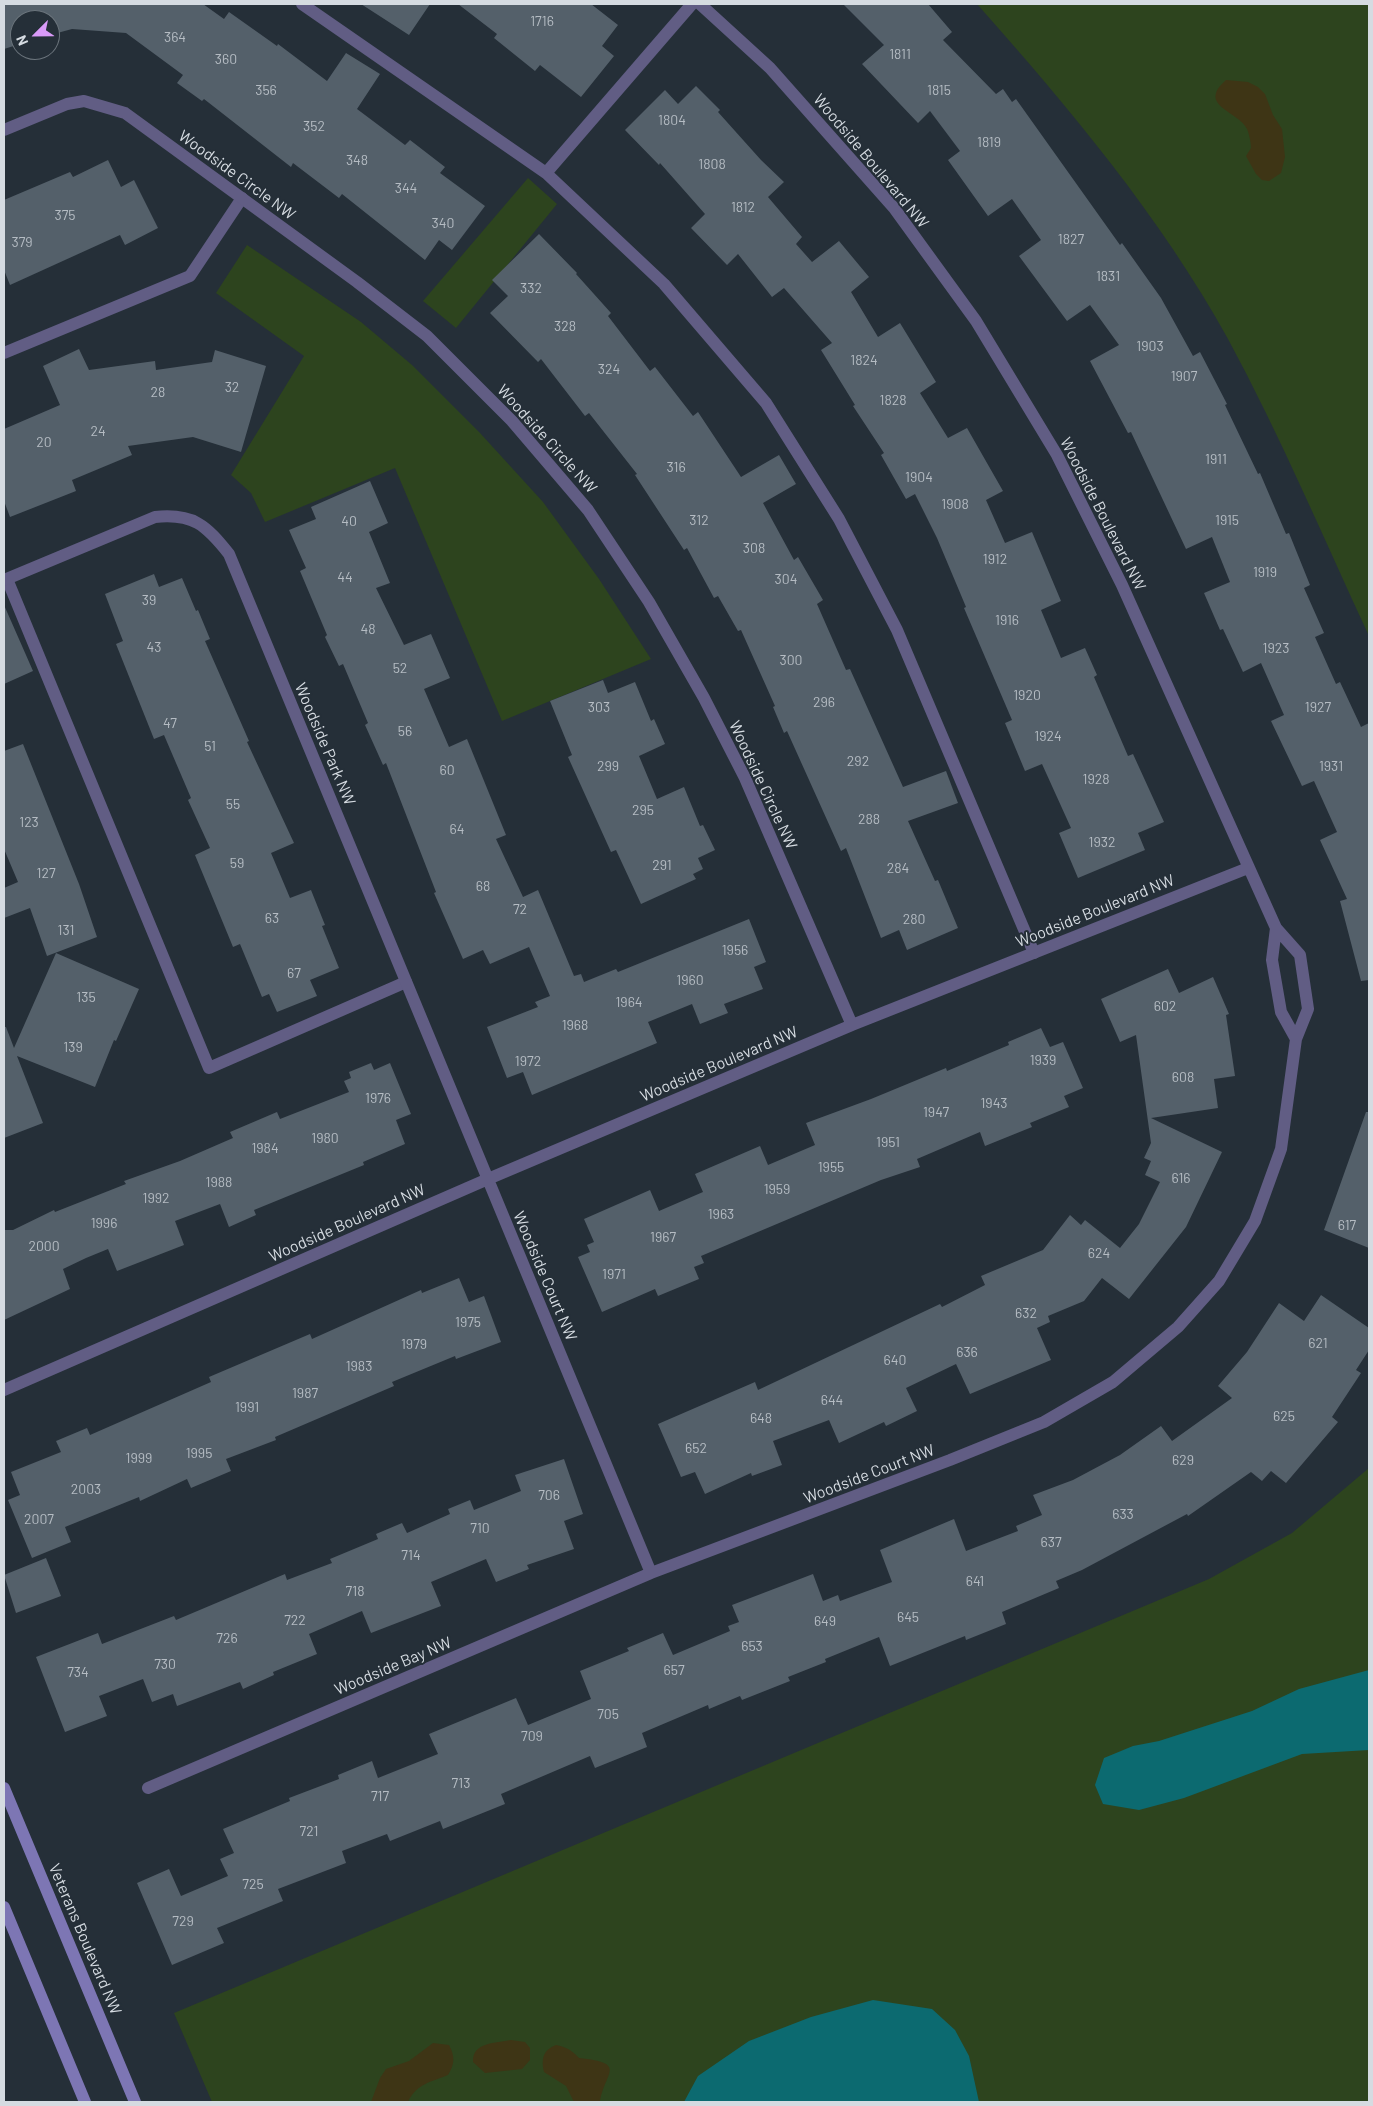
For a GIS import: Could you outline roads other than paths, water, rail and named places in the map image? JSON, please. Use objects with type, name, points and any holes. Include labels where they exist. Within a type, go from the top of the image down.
[{"type":"main road","name":"Veterans Boulevard NW","points":[[4,1788],[136,2102]]},
{"type":"main road","points":[[4,1907],[85,2102]]},
{"type":"street","points":[[302,4],[546,173],[664,284],[766,403],[839,519],[897,630],[1034,953]]},
{"type":"street","points":[[546,173],[692,4]]},
{"type":"street","name":"Woodside Boulevard NW","points":[[4,1390],[488,1180],[852,1025],[1248,868],[1109,559],[1057,455],[976,321],[894,208],[770,68],[700,4]]},
{"type":"street","name":"Woodside Circle NW","points":[[4,130],[66,104],[84,101],[100,104],[125,113],[427,336],[512,420],[588,510],[649,602],[704,698],[744,778],[852,1025]]},
{"type":"street","points":[[4,353],[190,276],[242,198]]},
{"type":"street","name":"Woodside Park NW","points":[[5,580],[155,517],[173,515],[194,519],[212,534],[228,554],[488,1180]]},
{"type":"street","points":[[5,580],[209,1068],[406,982]]},
{"type":"street","name":"Woodside Court NW","points":[[488,1180],[651,1573],[941,1464],[1044,1422],[1113,1382],[1178,1327],[1219,1281],[1255,1221],[1281,1149],[1296,1039],[1308,1008],[1300,955],[1276,928],[1248,868]]},
{"type":"street","points":[[1276,928],[1272,960],[1281,1012],[1296,1039]]},
{"type":"street","name":"Woodside Bay NW","points":[[148,1788],[651,1573]]},
{"type":"water","points":[[1369,1670],[1369,1750],[1302,1754],[1184,1798],[1139,1810],[1103,1804],[1095,1785],[1104,1758],[1133,1746],[1159,1741],[1252,1711],[1299,1689]]},
{"type":"water","points":[[873,2000],[932,2009],[955,2030],[969,2056],[979,2102],[684,2102],[698,2076],[749,2041],[811,2017]]}]
